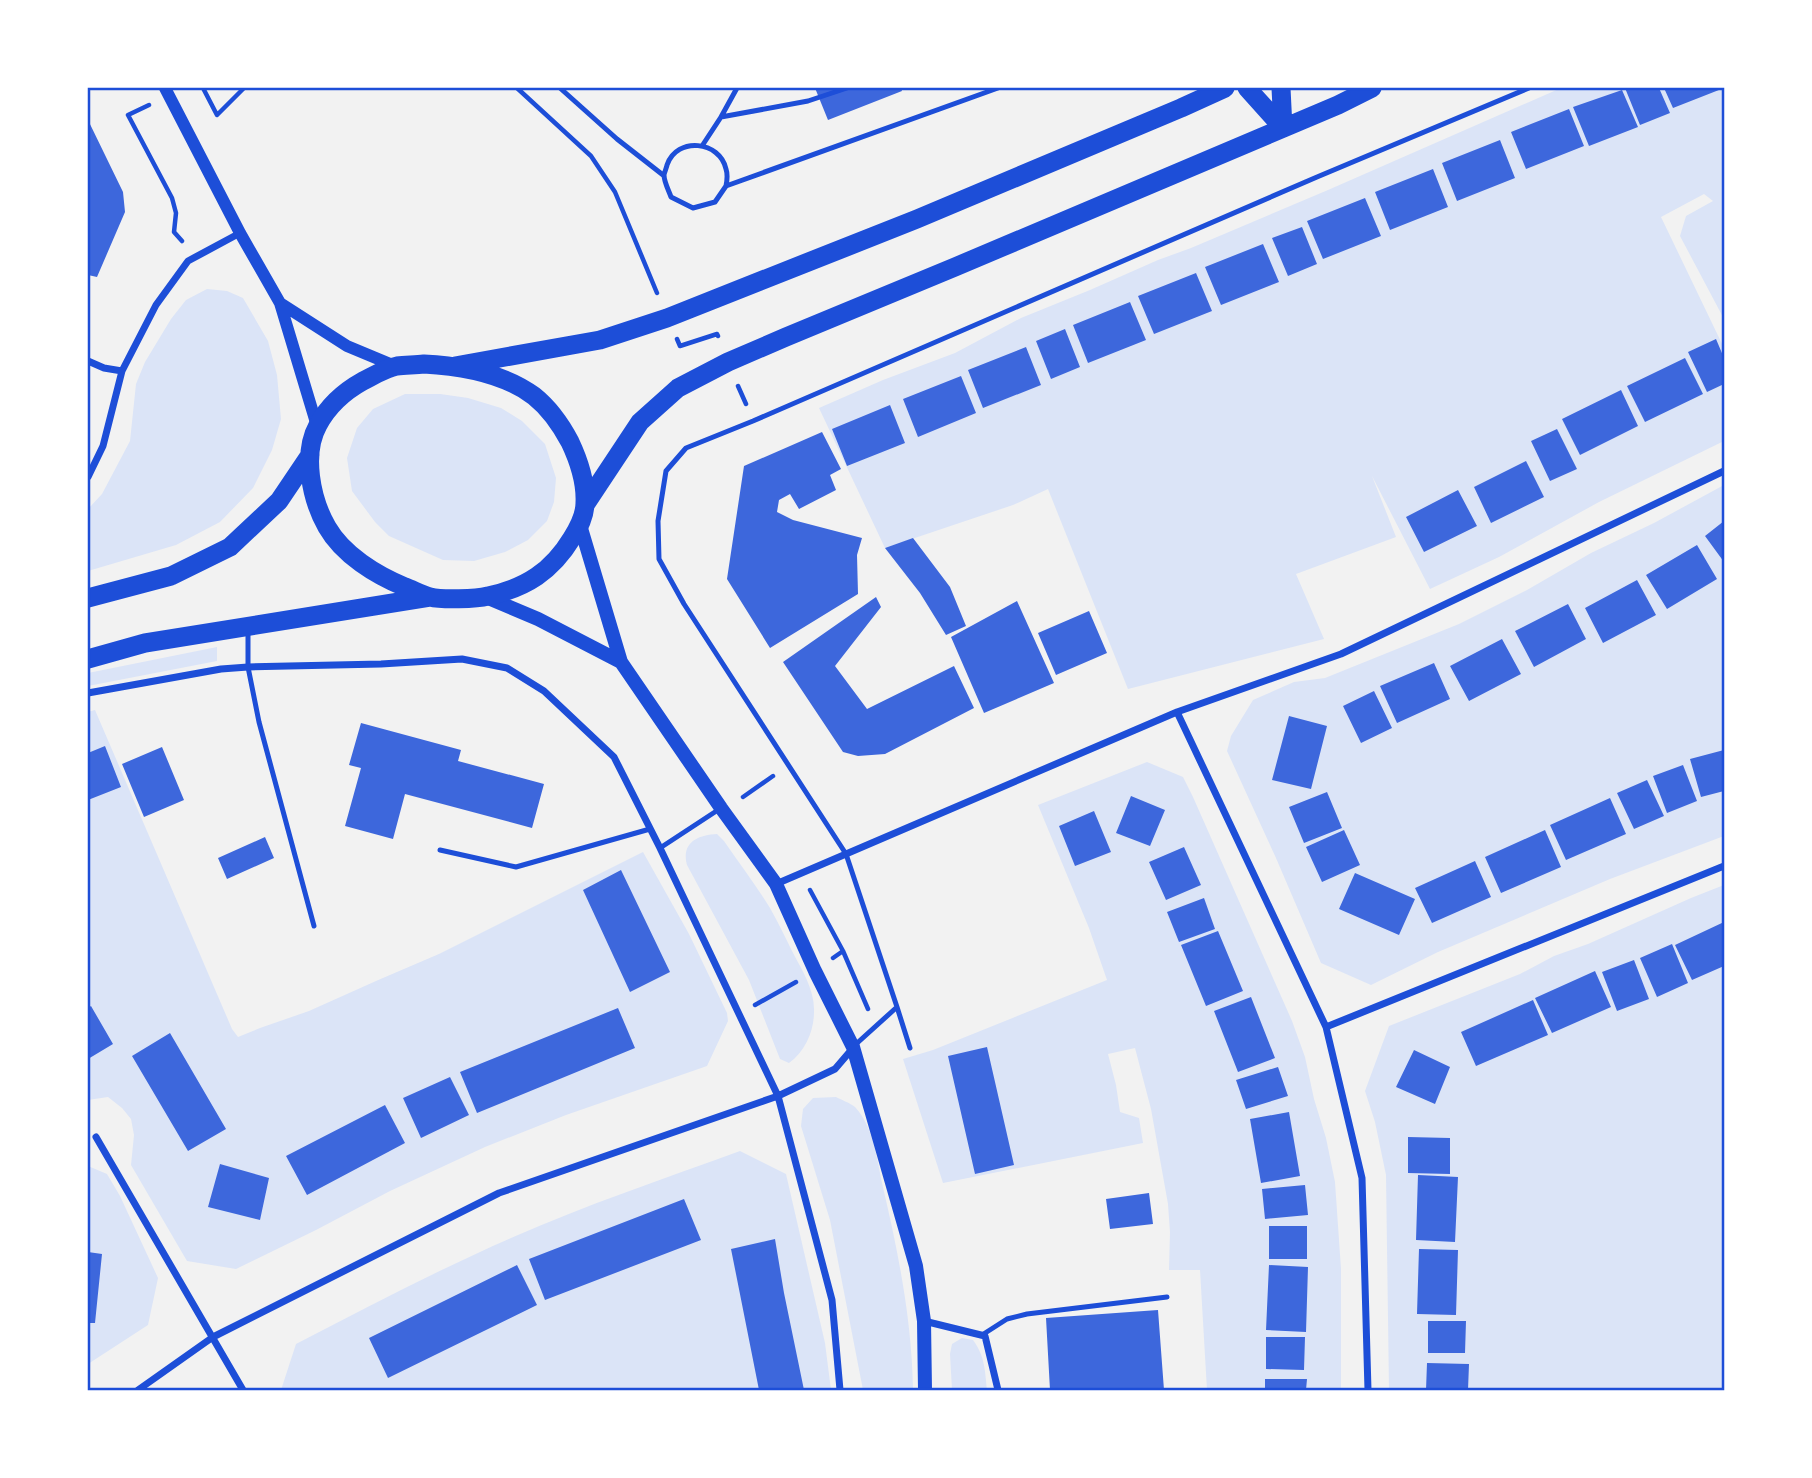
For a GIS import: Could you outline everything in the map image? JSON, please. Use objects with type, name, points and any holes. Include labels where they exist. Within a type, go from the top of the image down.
[{"type":"highway","points":[[455,366],[600,340],[667,318],[917,219],[1225,88]]},
{"type":"highway","points":[[1247,88],[1283,128]]},
{"type":"highway","points":[[1281,88],[1283,128]]},
{"type":"highway","points":[[585,505],[640,422],[678,388],[728,362],[1338,105],[1372,88]]},
{"type":"highway","points":[[88,659],[145,643],[431,597],[486,597],[519,587],[542,574],[562,555],[580,525],[585,505],[578,458],[551,413],[534,397],[513,384],[488,374],[455,366],[395,366],[347,391],[317,426],[310,454],[313,495],[327,528],[347,551],[383,578],[431,597]]},
{"type":"highway","points":[[88,598],[171,576],[230,547],[279,501],[310,454]]},
{"type":"main road","points":[[580,525],[621,662],[776,884],[853,1047],[916,1266],[923,1321],[925,1391]]},
{"type":"main road","points":[[486,597],[538,619],[621,662]]},
{"type":"street","points":[[167,92],[240,233],[280,303],[317,426]]},
{"type":"street","points":[[88,477],[103,446],[122,371],[156,306],[188,261],[240,233]]},
{"type":"street","points":[[280,303],[347,346],[395,366]]},
{"type":"street","points":[[88,361],[104,368],[122,371]]},
{"type":"street","points":[[776,884],[1177,712],[1341,654],[1724,471]]},
{"type":"street","points":[[88,693],[221,669],[462,659],[507,668],[544,691],[614,757],[778,1096],[832,1300],[840,1391]]},
{"type":"street","points":[[1177,712],[1326,1027],[1362,1178],[1368,1391]]},
{"type":"street","points":[[1326,1027],[1724,866]]},
{"type":"street","points":[[138,1391],[213,1337],[499,1193],[778,1096],[835,1069],[853,1047]]},
{"type":"street","points":[[96,1137],[243,1391]]},
{"type":"street","points":[[923,1321],[985,1336],[998,1391]]},
{"type":"lane","points":[[559,88],[663,175],[671,197],[693,208],[715,202],[726,186],[727,172],[723,161],[708,147],[692,145],[680,148],[669,159],[663,175]]},
{"type":"lane","points":[[566,94],[572,88]]},
{"type":"lane","points":[[702,146],[737,88]]},
{"type":"lane","points":[[721,117],[808,101],[847,88]]},
{"type":"lane","points":[[726,186],[998,88]]},
{"type":"lane","points":[[910,1048],[846,854],[684,604],[659,559],[657,521],[666,471],[686,448],[1529,88]]},
{"type":"lane","points":[[248,626],[248,667],[259,722],[314,926]]},
{"type":"lane","points":[[660,848],[721,808]]},
{"type":"lane","points":[[440,850],[516,867],[650,829]]},
{"type":"lane","points":[[853,1047],[897,1007]]},
{"type":"lane","points":[[982,1335],[1007,1319],[1027,1314],[1167,1297]]},
{"type":"path","points":[[203,88],[217,115],[244,88]]},
{"type":"path","points":[[517,88],[591,156],[615,192],[680,346],[717,334],[753,421]]},
{"type":"path","points":[[167,92],[128,115],[172,198],[176,213],[174,232],[196,258]]},
{"type":"path","points":[[741,798],[789,765]]},
{"type":"path","points":[[801,873],[843,951]]},
{"type":"shaded area","points":[[1561,88],[1724,88],[1724,319],[1680,236],[1686,216],[1713,201],[1704,194],[1661,217],[1724,348],[1724,441],[1599,502],[1499,557],[1430,589],[1372,476],[1396,537],[1296,574],[1324,639],[1128,689],[1048,489],[1013,505],[885,548],[819,408],[955,353],[1021,318],[1328,190]]},
{"type":"shaded area","points":[[207,289],[227,291],[243,298],[268,341],[277,375],[281,419],[272,450],[253,488],[220,522],[176,545],[88,571],[88,509],[102,494],[130,441],[136,384],[145,362],[186,300]]},
{"type":"shaded area","points":[[405,394],[440,394],[468,398],[501,408],[522,421],[545,444],[556,478],[554,502],[547,521],[528,540],[505,552],[474,561],[443,560],[389,536],[375,522],[352,491],[347,458],[357,428],[373,409]]},
{"type":"shaded area","points":[[1724,485],[1724,836],[1610,879],[1438,952],[1371,985],[1321,963],[1227,751],[1231,736],[1253,700],[1294,682],[1325,678],[1459,624]]},
{"type":"shaded area","points":[[217,647],[217,661],[88,686],[88,673]]},
{"type":"shaded area","points":[[95,710],[232,1029],[238,1037],[309,1011],[439,954],[643,852],[689,934],[727,1013],[728,1021],[707,1066],[566,1115],[485,1147],[390,1191],[236,1269],[187,1261],[131,1165],[134,1135],[131,1119],[108,1097],[88,1100],[88,712]]},
{"type":"shaded area","points":[[1147,762],[1183,777],[1292,1021],[1305,1057],[1335,1182],[1341,1269],[1341,1390],[1207,1390],[1200,1270],[1169,1270],[1168,1204],[1151,1109],[1135,1048],[1108,1054],[1120,1112],[1139,1118],[1143,1143],[943,1183],[903,1059],[933,1050],[1107,980],[1089,928],[1038,805]]},
{"type":"shaded area","points":[[717,834],[770,908],[810,988],[814,1019],[804,1047],[789,1063],[780,1059],[749,980],[687,865],[686,851],[692,842],[703,836]]},
{"type":"shaded area","points":[[1724,885],[1724,1390],[1389,1390],[1386,1175],[1375,1122],[1365,1091],[1389,1026],[1520,974],[1554,956]]},
{"type":"shaded area","points":[[836,1097],[855,1107],[866,1123],[873,1143],[903,1286],[913,1390],[863,1390],[830,1220],[801,1126],[803,1109],[813,1098]]},
{"type":"shaded area","points":[[740,1151],[786,1174],[825,1343],[831,1390],[281,1390],[296,1344],[511,1238],[596,1203]]},
{"type":"shaded area","points":[[88,1166],[107,1174],[158,1278],[148,1325],[88,1364]]},
{"type":"shaded area","points":[[962,1338],[973,1340],[980,1352],[987,1390],[952,1390],[950,1354],[952,1344]]},
{"type":"building","points":[[815,88],[901,88],[902,91],[828,120]]},
{"type":"building","points":[[1625,88],[1659,88],[1670,113],[1640,125]]},
{"type":"building","points":[[1664,88],[1724,88],[1673,108]]},
{"type":"building","points":[[1622,90],[1638,127],[1589,146],[1573,107]]},
{"type":"building","points":[[1569,109],[1584,146],[1526,169],[1511,132]]},
{"type":"building","points":[[88,120],[123,192],[125,212],[97,277],[88,275]]},
{"type":"building","points":[[1500,140],[1515,178],[1457,201],[1442,163]]},
{"type":"building","points":[[1433,169],[1448,207],[1390,230],[1375,192]]},
{"type":"building","points":[[1365,198],[1381,236],[1323,259],[1307,221]]},
{"type":"building","points":[[1302,227],[1317,264],[1288,276],[1272,238]]},
{"type":"building","points":[[1263,244],[1279,282],[1221,305],[1205,267]]},
{"type":"building","points":[[1196,273],[1212,311],[1154,334],[1138,296]]},
{"type":"building","points":[[1130,302],[1146,340],[1088,363],[1073,325]]},
{"type":"building","points":[[1065,329],[1080,367],[1051,379],[1036,341]]},
{"type":"building","points":[[1716,339],[1724,358],[1724,384],[1707,392],[1688,352]]},
{"type":"building","points":[[1026,347],[1041,385],[983,408],[968,370]]},
{"type":"building","points":[[1685,358],[1703,394],[1645,422],[1627,386]]},
{"type":"building","points":[[961,376],[976,413],[918,437],[903,399]]},
{"type":"building","points":[[1621,390],[1638,426],[1580,455],[1562,419]]},
{"type":"building","points":[[890,405],[905,443],[847,466],[832,429]]},
{"type":"building","points":[[1557,429],[1577,469],[1550,481],[1531,441]]},
{"type":"building","points":[[822,432],[841,469],[830,475],[836,490],[799,509],[790,494],[779,500],[777,512],[793,520],[862,538],[857,555],[858,594],[770,648],[727,579],[744,466]]},
{"type":"building","points":[[1526,461],[1544,497],[1491,523],[1474,487]]},
{"type":"building","points":[[1458,490],[1477,526],[1424,552],[1406,517]]},
{"type":"building","points":[[1724,521],[1724,562],[1705,536]]},
{"type":"building","points":[[913,538],[950,587],[966,626],[946,635],[920,593],[885,548]]},
{"type":"building","points":[[1697,545],[1717,579],[1667,609],[1646,575]]},
{"type":"building","points":[[1637,580],[1656,615],[1603,643],[1585,608]]},
{"type":"building","points":[[876,597],[881,607],[835,666],[867,709],[954,666],[974,708],[885,754],[858,756],[843,752],[783,662]]},
{"type":"building","points":[[1017,601],[1054,683],[984,713],[951,637]]},
{"type":"building","points":[[1568,604],[1586,639],[1534,667],[1515,631]]},
{"type":"building","points":[[1089,611],[1107,653],[1056,675],[1038,633]]},
{"type":"building","points":[[1502,639],[1521,674],[1469,701],[1450,666]]},
{"type":"building","points":[[1434,663],[1450,699],[1397,723],[1380,686]]},
{"type":"building","points":[[1374,691],[1392,728],[1361,743],[1343,706]]},
{"type":"building","points":[[1289,716],[1327,726],[1311,789],[1272,780]]},
{"type":"building","points":[[361,723],[461,750],[458,761],[544,784],[532,828],[405,794],[393,839],[345,826],[361,768],[349,765]]},
{"type":"building","points":[[105,746],[121,787],[88,800],[88,753]]},
{"type":"building","points":[[162,747],[184,800],[144,817],[122,764]]},
{"type":"building","points":[[1724,750],[1724,791],[1701,797],[1690,759]]},
{"type":"building","points":[[1683,765],[1697,801],[1667,813],[1653,776]]},
{"type":"building","points":[[1647,780],[1664,816],[1634,829],[1617,793]]},
{"type":"building","points":[[1327,792],[1342,828],[1304,843],[1289,807]]},
{"type":"building","points":[[1131,796],[1165,810],[1150,846],[1116,833]]},
{"type":"building","points":[[1610,798],[1626,834],[1566,860],[1550,825]]},
{"type":"building","points":[[1094,811],[1111,852],[1075,866],[1059,826]]},
{"type":"building","points":[[1344,830],[1360,865],[1322,882],[1306,847]]},
{"type":"building","points":[[1545,830],[1561,867],[1501,893],[1485,857]]},
{"type":"building","points":[[265,837],[274,858],[227,879],[218,858]]},
{"type":"building","points":[[1184,847],[1201,885],[1166,900],[1149,862]]},
{"type":"building","points":[[1475,861],[1491,897],[1432,923],[1415,888]]},
{"type":"building","points":[[621,870],[670,972],[630,992],[583,890]]},
{"type":"building","points":[[1355,873],[1415,899],[1399,935],[1339,909]]},
{"type":"building","points":[[1204,898],[1215,929],[1179,942],[1167,912]]},
{"type":"building","points":[[1724,922],[1724,966],[1692,980],[1675,945]]},
{"type":"building","points":[[1218,931],[1243,991],[1206,1006],[1181,945]]},
{"type":"building","points":[[1672,944],[1688,983],[1657,997],[1640,958]]},
{"type":"building","points":[[1634,960],[1649,999],[1617,1011],[1602,972]]},
{"type":"building","points":[[1595,971],[1611,1007],[1552,1033],[1535,998]]},
{"type":"building","points":[[1251,997],[1275,1058],[1238,1072],[1214,1011]]},
{"type":"building","points":[[1533,1000],[1548,1035],[1476,1066],[1461,1032]]},
{"type":"building","points":[[91,1006],[113,1044],[88,1059],[88,1008]]},
{"type":"building","points":[[618,1008],[635,1048],[477,1113],[460,1072]]},
{"type":"building","points":[[170,1033],[226,1129],[188,1151],[132,1056]]},
{"type":"building","points":[[987,1047],[1014,1165],[975,1174],[948,1056]]},
{"type":"building","points":[[1414,1050],[1450,1067],[1435,1104],[1396,1087]]},
{"type":"building","points":[[1278,1067],[1288,1096],[1246,1109],[1236,1080]]},
{"type":"building","points":[[450,1077],[469,1115],[421,1138],[403,1098]]},
{"type":"building","points":[[385,1105],[405,1143],[307,1195],[286,1156]]},
{"type":"building","points":[[1289,1112],[1300,1176],[1261,1183],[1250,1119]]},
{"type":"building","points":[[1408,1137],[1450,1138],[1450,1174],[1408,1173]]},
{"type":"building","points":[[220,1164],[269,1178],[260,1220],[208,1207]]},
{"type":"building","points":[[1418,1175],[1458,1177],[1455,1242],[1416,1240]]},
{"type":"building","points":[[1305,1185],[1308,1215],[1265,1219],[1262,1189]]},
{"type":"building","points":[[1149,1193],[1153,1224],[1110,1229],[1106,1199]]},
{"type":"building","points":[[684,1199],[701,1240],[545,1300],[529,1259]]},
{"type":"building","points":[[1269,1226],[1307,1226],[1307,1259],[1269,1259]]},
{"type":"building","points":[[775,1239],[804,1390],[759,1390],[731,1249]]},
{"type":"building","points":[[1419,1249],[1458,1250],[1456,1315],[1417,1314]]},
{"type":"building","points":[[88,1252],[102,1254],[95,1323],[88,1323]]},
{"type":"building","points":[[517,1265],[537,1305],[388,1378],[369,1338]]},
{"type":"building","points":[[1269,1265],[1308,1267],[1306,1332],[1266,1330]]},
{"type":"building","points":[[1158,1310],[1164,1390],[1050,1390],[1046,1318]]},
{"type":"building","points":[[1428,1321],[1466,1321],[1465,1353],[1428,1353]]},
{"type":"building","points":[[1266,1337],[1305,1337],[1304,1370],[1266,1369]]},
{"type":"building","points":[[1427,1363],[1469,1364],[1468,1390],[1426,1390]]},
{"type":"building","points":[[1265,1379],[1307,1379],[1306,1390],[1265,1390]]}]
